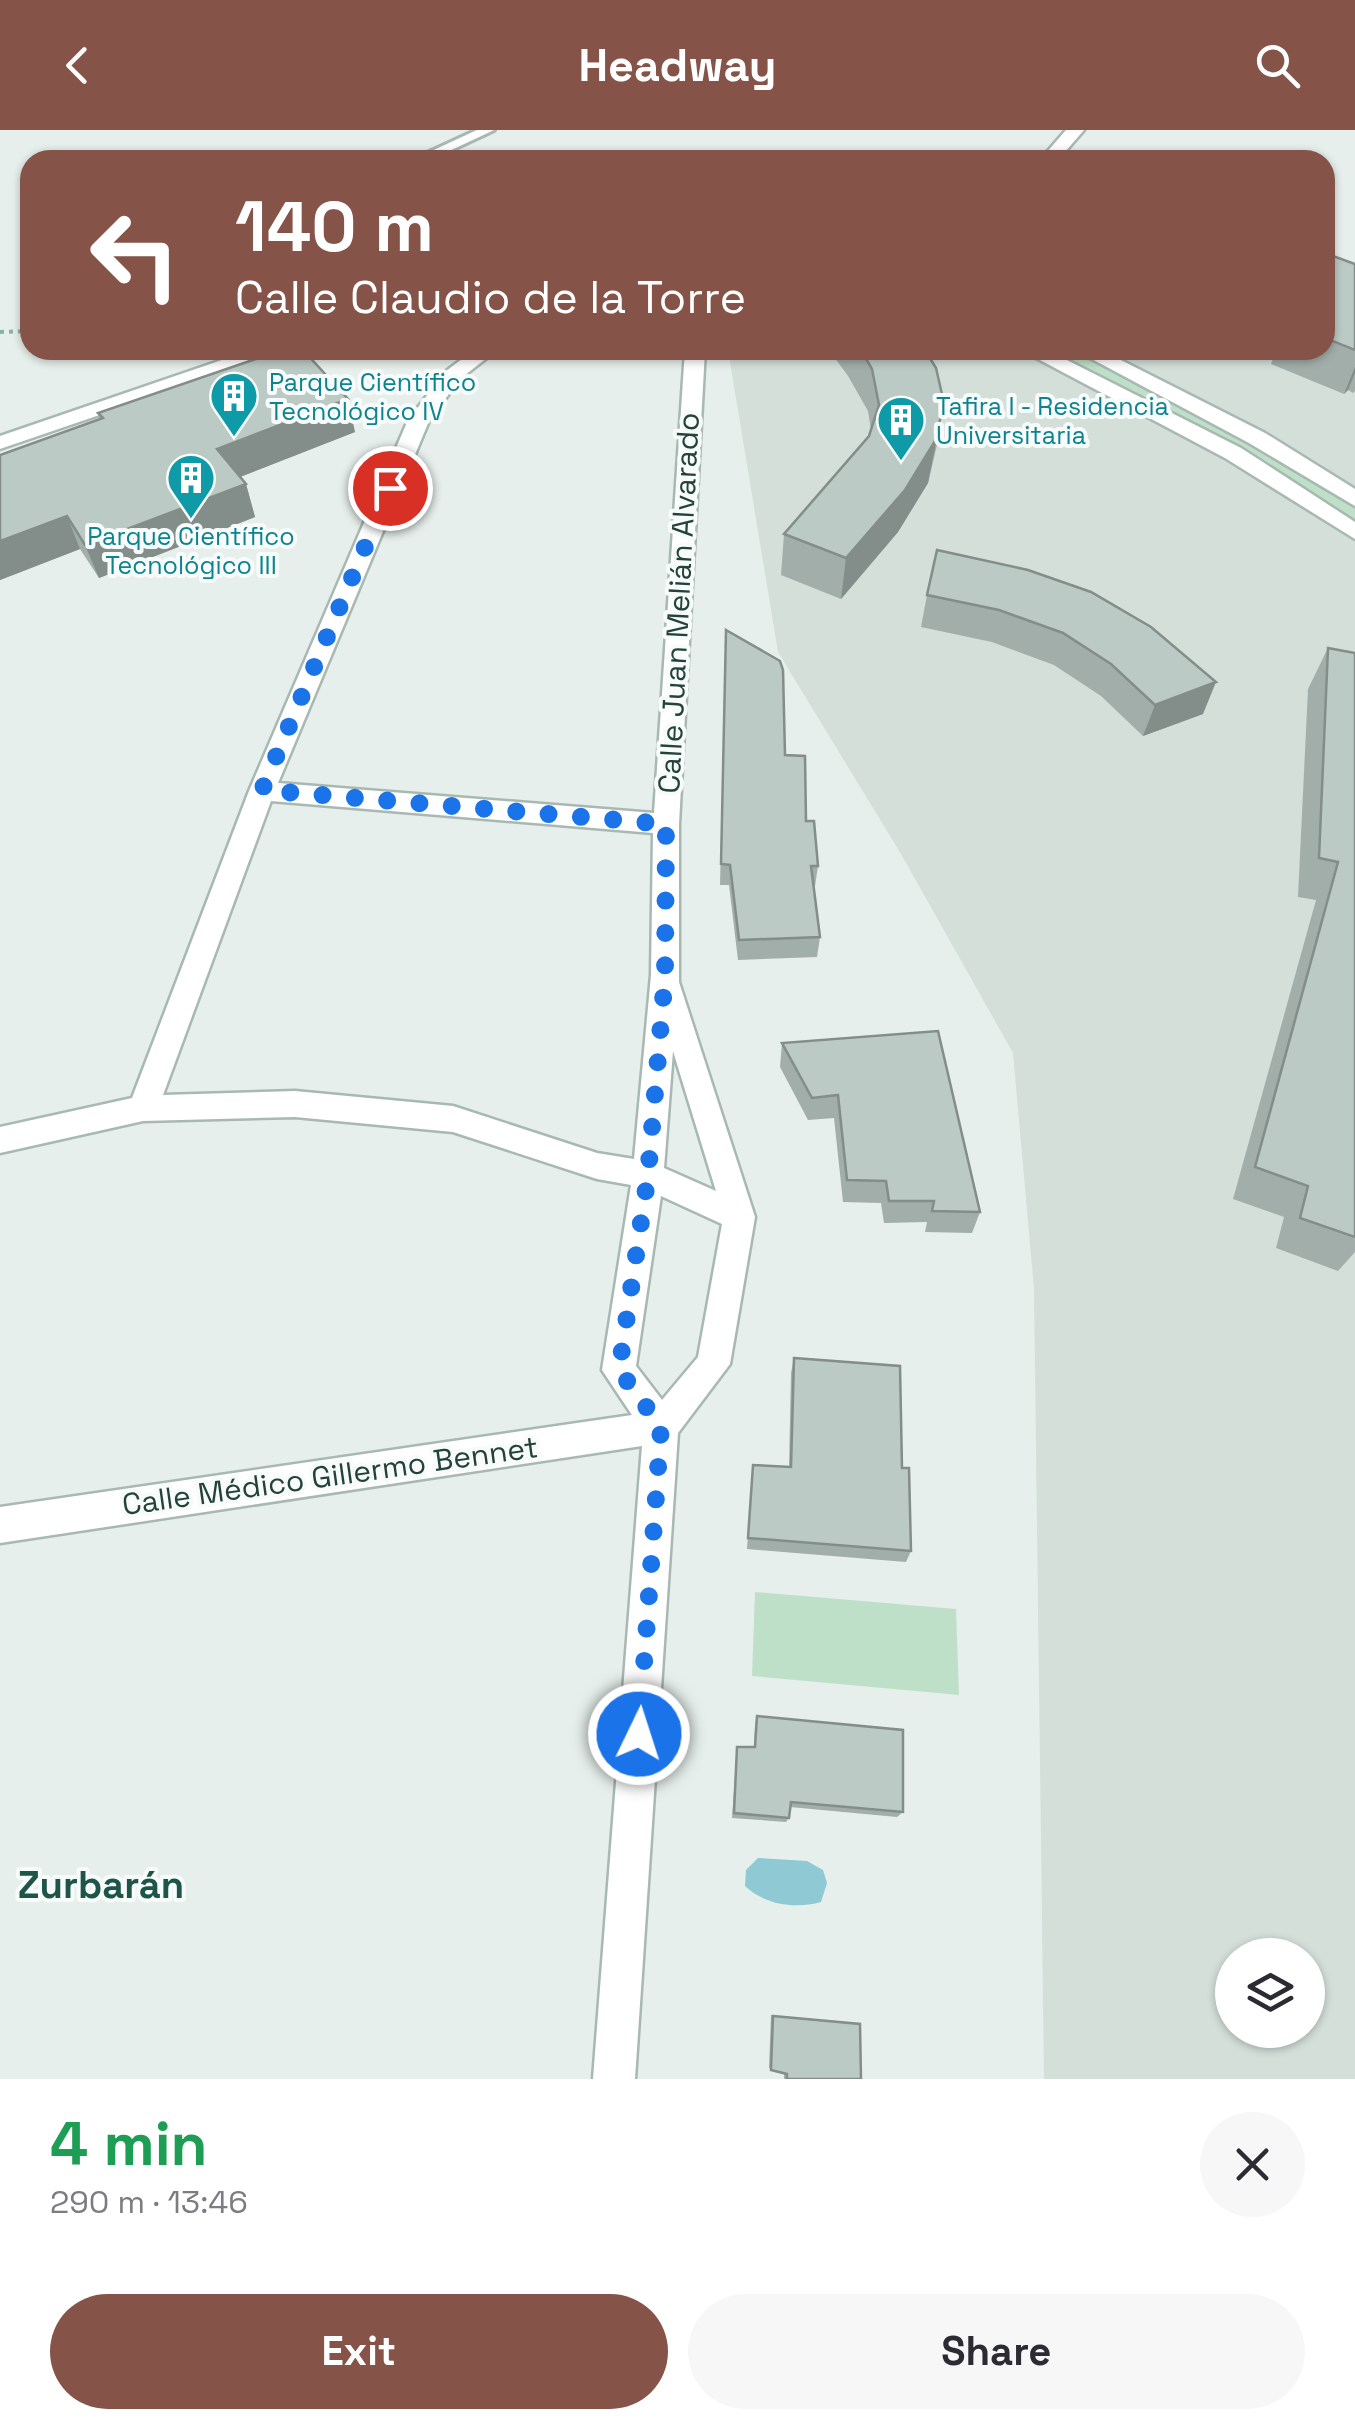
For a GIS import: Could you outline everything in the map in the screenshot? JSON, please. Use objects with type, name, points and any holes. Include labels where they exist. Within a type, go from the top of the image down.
[{"type":"street","points":[[1058,150],[1075,130]]},
{"type":"street","points":[[0,443],[242,360]]},
{"type":"street","points":[[142,1108],[262,790],[419,420],[453,375],[473,360]]},
{"type":"street","name":"Calle Juan Melián Alvarado","points":[[665,976],[739,1217],[714,1364],[661,1427],[619,1370],[648,1175],[665,976],[666,824],[694,360]]},
{"type":"street","points":[[1051,360],[1233,453],[1355,532]]},
{"type":"street","points":[[1105,360],[1257,438],[1355,499]]},
{"type":"street","points":[[262,790],[666,824]]},
{"type":"street","points":[[0,1140],[142,1108],[294,1104],[453,1119],[597,1166],[648,1175],[739,1217]]},
{"type":"street","points":[[614,2079],[661,1427]]},
{"type":"street","name":"Calle Médico Gillermo Bennet","points":[[0,1525],[661,1427]]},
{"type":"lane","points":[[442,150],[488,130]]},
{"type":"shaded area","points":[[1355,289],[1355,2079],[1044,2079],[1034,1289],[1013,1053],[901,854],[778,652],[730,360],[1335,360],[1335,330]]},
{"type":"green space","points":[[1065,360],[1089,360],[1150,392],[1141,398]]},
{"type":"green space","points":[[1170,402],[1241,438],[1355,508],[1355,525],[1160,409]]},
{"type":"green space","points":[[755,1592],[956,1609],[959,1695],[752,1676]]},
{"type":"water","points":[[758,1858],[807,1861],[823,1870],[827,1883],[821,1902],[781,1904],[753,1892],[745,1886],[746,1870]]},
{"type":"building","points":[[1335,257],[1355,264],[1355,350],[1335,342]]},
{"type":"building","points":[[253,360],[312,360],[348,399],[217,449],[246,484],[85,545],[67,516],[0,541],[0,455],[103,418],[98,413]]},
{"type":"building","points":[[867,360],[931,360],[944,403],[935,441],[905,490],[846,558],[784,534],[869,436],[879,405]]},
{"type":"building","points":[[937,550],[1028,570],[1091,592],[1151,627],[1216,682],[1155,705],[1111,664],[1063,633],[999,610],[927,595]]},
{"type":"building","points":[[726,630],[780,661],[783,670],[785,755],[805,756],[806,821],[814,821],[818,866],[811,866],[820,937],[739,940],[730,865],[721,864]]},
{"type":"building","points":[[1328,648],[1355,653],[1355,1237],[1300,1218],[1308,1186],[1255,1167],[1338,862],[1319,858]]},
{"type":"building","points":[[938,1031],[980,1212],[932,1211],[934,1201],[889,1201],[886,1181],[847,1180],[838,1095],[812,1098],[782,1043]]},
{"type":"building","points":[[794,1358],[900,1366],[902,1468],[909,1468],[911,1551],[748,1538],[753,1465],[791,1467]]},
{"type":"building","points":[[757,1716],[903,1730],[903,1812],[791,1802],[789,1818],[734,1813],[737,1747],[755,1747]]},
{"type":"building","points":[[773,2016],[860,2024],[861,2079],[787,2079],[787,2074],[771,2070]]},
{"type":"place","name":"Parque Científico Tecnológico IV","points":[[234,438]]},
{"type":"place","name":"Tafira I - Residencia Universitaria","points":[[901,462]]},
{"type":"place","name":"Parque Científico Tecnológico III","points":[[191,520]]},
{"type":"district","name":"Zurbarán","points":[[101,1885]]},
{"type":"route","points":[[390,488],[262,790],[666,824],[665,976],[648,1175],[619,1370],[661,1427],[639,1734]]}]
